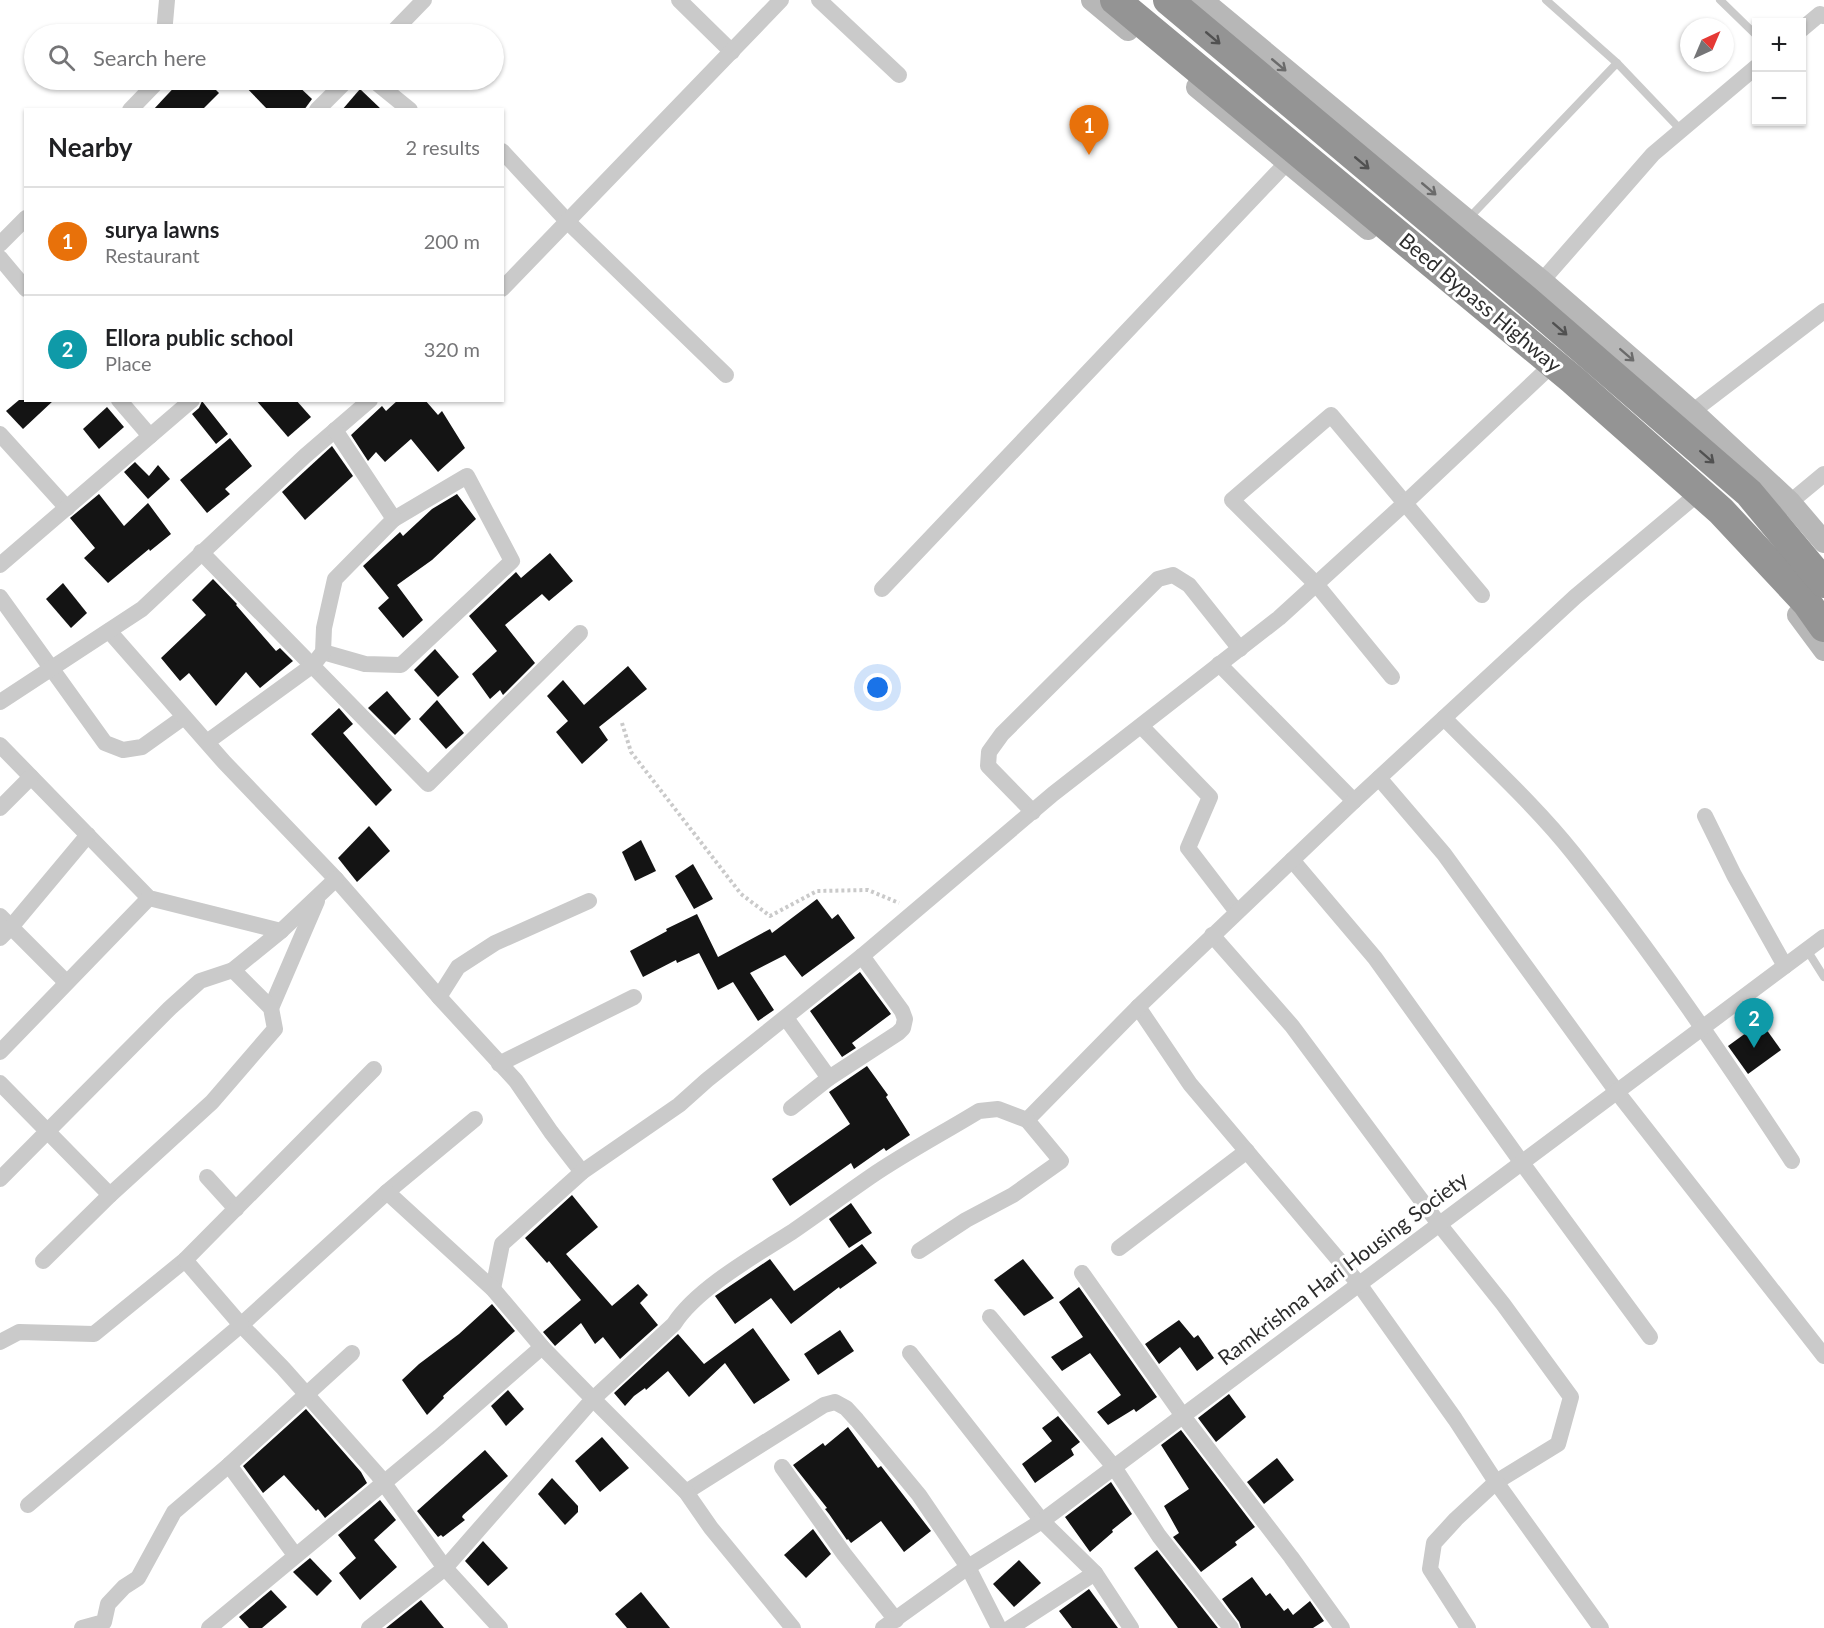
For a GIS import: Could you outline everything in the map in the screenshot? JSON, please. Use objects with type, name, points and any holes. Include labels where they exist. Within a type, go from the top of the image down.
[{"type":"highway","name":"Beed Bypass Highway","points":[[1115,0],[1292,157],[1549,368],[1695,497],[1721,511],[1807,603],[1824,627]]},
{"type":"highway","name":"Beed Bypass Highway","points":[[1168,0],[1534,290],[1683,420],[1749,493],[1780,511],[1824,583]]},
{"type":"street","points":[[165,24],[167,0]]},
{"type":"street","points":[[401,24],[424,0]]},
{"type":"street","points":[[679,0],[732,52]]},
{"type":"street","points":[[504,287],[781,0]]},
{"type":"street","points":[[819,0],[899,75]]},
{"type":"street","points":[[882,589],[1292,157],[1092,0]]},
{"type":"street","points":[[1202,0],[1459,229]]},
{"type":"street","points":[[1806,26],[1823,13]]},
{"type":"street","points":[[1534,290],[1653,154],[1752,70]]},
{"type":"street","points":[[132,108],[149,90]]},
{"type":"street","points":[[318,108],[337,90]]},
{"type":"street","points":[[385,90],[408,108]]},
{"type":"street","points":[[504,153],[568,222],[726,375]]},
{"type":"street","points":[[0,244],[24,220]]},
{"type":"street","points":[[0,258],[24,287]]},
{"type":"street","points":[[1683,420],[1824,311]]},
{"type":"street","points":[[493,1289],[502,1244],[582,1172],[680,1105],[1033,812],[1279,618],[1549,368]]},
{"type":"street","points":[[121,402],[150,435]]},
{"type":"street","points":[[0,565],[190,402]]},
{"type":"street","points":[[0,702],[142,609],[335,430],[361,403]]},
{"type":"street","points":[[1392,677],[1316,584],[1232,500],[1331,415],[1482,595]]},
{"type":"street","points":[[335,430],[393,519]]},
{"type":"street","points":[[0,434],[67,508]]},
{"type":"street","points":[[1824,474],[1780,511],[1824,542]]},
{"type":"street","points":[[207,742],[318,659],[335,579],[393,519],[467,476],[512,561],[401,665],[318,659]]},
{"type":"street","points":[[1027,1120],[1138,1007],[1354,801],[1575,597],[1695,497],[1786,601],[1824,650]]},
{"type":"street","points":[[201,552],[318,659],[428,784],[580,633]]},
{"type":"street","points":[[1033,812],[988,766],[989,752],[1002,734],[1158,579],[1173,574],[1189,585],[1240,649]]},
{"type":"street","points":[[0,597],[105,742],[123,750],[142,747],[184,717]]},
{"type":"street","points":[[109,631],[184,717],[336,879],[439,998],[516,1081],[582,1172]]},
{"type":"street","points":[[1220,664],[1354,801]]},
{"type":"street","points":[[1444,718],[1519,793],[1572,851],[1704,1027],[1792,1161]]},
{"type":"street","points":[[1141,726],[1210,797],[1188,848],[1237,912]]},
{"type":"street","points":[[0,745],[149,898],[282,931]]},
{"type":"street","points":[[0,808],[31,777]]},
{"type":"street","points":[[1379,778],[1444,854],[1617,1092],[1824,1356]]},
{"type":"street","points":[[1705,816],[1734,875],[1785,966]]},
{"type":"street","points":[[66,982],[4,927],[88,835]]},
{"type":"street","points":[[1292,860],[1375,958],[1650,1337]]},
{"type":"street","points":[[0,1179],[170,1008],[200,981],[233,970],[282,931],[336,879]]},
{"type":"street","points":[[271,1008],[320,895]]},
{"type":"street","points":[[0,1052],[149,898]]},
{"type":"street","points":[[439,998],[458,967],[495,943],[589,901]]},
{"type":"street","points":[[1212,935],[1292,1026],[1571,1397],[1558,1444],[1496,1482],[1434,1543],[1430,1569],[1468,1628]]},
{"type":"street","name":"Ramkrishna Hari Housing Society","points":[[889,1624],[968,1567],[1042,1521],[1824,937]]},
{"type":"street","points":[[791,1108],[828,1078],[903,1028],[905,1019],[902,1011],[862,956]]},
{"type":"street","points":[[43,1261],[212,1102],[275,1029],[271,1008],[233,970]]},
{"type":"street","points":[[499,1064],[634,997]]},
{"type":"street","points":[[1138,1007],[1190,1084],[1359,1284],[1455,1419],[1496,1482],[1601,1628]]},
{"type":"street","points":[[786,1018],[828,1078]]},
{"type":"street","points":[[0,1342],[19,1332],[94,1334],[185,1260],[374,1069]]},
{"type":"street","points":[[0,1083],[110,1196]]},
{"type":"street","points":[[369,1628],[446,1568],[593,1399],[674,1324],[695,1300],[738,1267],[871,1177],[979,1111],[998,1109],[1027,1120],[1060,1161],[1013,1195],[966,1220],[919,1251]]},
{"type":"street","points":[[28,1505],[241,1325],[387,1192],[475,1119]]},
{"type":"street","points":[[1119,1248],[1247,1151]]},
{"type":"street","points":[[207,1177],[236,1209]]},
{"type":"street","points":[[387,1192],[493,1289],[542,1347],[686,1491],[711,1528],[793,1628]]},
{"type":"street","points":[[185,1260],[384,1482],[446,1568],[500,1628]]},
{"type":"street","points":[[1082,1273],[1183,1416],[1291,1557],[1342,1628]]},
{"type":"street","points":[[990,1317],[1114,1467],[1159,1536],[1231,1628]]},
{"type":"street","points":[[215,1626],[542,1347]]},
{"type":"street","points":[[82,1628],[104,1622],[108,1604],[124,1587],[138,1578],[174,1512],[352,1353]]},
{"type":"street","points":[[910,1353],[1042,1521],[1095,1573],[1131,1628]]},
{"type":"street","points":[[686,1491],[824,1405],[835,1402],[846,1408],[857,1420],[919,1495],[968,1567],[999,1628]]},
{"type":"street","points":[[229,1465],[295,1556]]},
{"type":"street","points":[[783,1467],[820,1518],[889,1624]]},
{"type":"street","points":[[1010,1628],[1095,1573]]},
{"type":"lane","points":[[1546,0],[1617,63],[1681,130]]},
{"type":"lane","points":[[1720,0],[1752,31]]},
{"type":"lane","points":[[1459,229],[1617,63]]},
{"type":"lane","points":[[1807,950],[1824,977]]},
{"type":"path","points":[[622,723],[631,752],[741,894],[770,916],[817,891],[836,890],[868,890],[916,910]]},
{"type":"building","points":[[172,90],[216,90],[219,93],[204,108],[155,108]]},
{"type":"building","points":[[249,90],[303,90],[312,99],[305,108],[266,108]]},
{"type":"building","points":[[361,90],[380,108],[344,108]]},
{"type":"building","points":[[19,400],[52,402],[23,429],[6,411]]},
{"type":"building","points":[[203,402],[228,434],[216,444],[192,414]]},
{"type":"building","points":[[258,402],[298,402],[311,417],[288,437]]},
{"type":"building","points":[[396,402],[427,402],[438,415],[442,411],[465,448],[438,472],[411,439],[385,462],[376,452],[368,461],[351,435],[382,406],[386,411]]},
{"type":"building","points":[[107,407],[124,427],[99,449],[83,429]]},
{"type":"building","points":[[230,438],[252,466],[225,489],[230,494],[207,513],[180,480]]},
{"type":"building","points":[[332,446],[353,476],[305,520],[282,492]]},
{"type":"building","points":[[135,462],[149,476],[158,465],[170,479],[148,499],[124,472]]},
{"type":"building","points":[[99,494],[124,526],[148,503],[171,534],[108,583],[84,558],[95,548],[70,518]]},
{"type":"building","points":[[457,494],[476,519],[432,560],[397,585],[423,620],[403,638],[378,608],[389,598],[363,566],[400,532],[403,536],[432,509]]},
{"type":"building","points":[[550,553],[573,581],[549,601],[542,594],[505,625],[535,663],[503,695],[500,690],[490,699],[472,674],[497,651],[469,616],[516,572],[521,578]]},
{"type":"building","points":[[213,579],[276,651],[280,648],[293,661],[260,688],[246,672],[216,706],[189,673],[180,681],[161,658],[206,615],[192,600]]},
{"type":"building","points":[[63,583],[87,613],[71,628],[46,599]]},
{"type":"building","points":[[435,649],[459,677],[438,697],[414,670]]},
{"type":"building","points":[[628,666],[647,689],[599,727],[608,740],[582,764],[556,732],[568,721],[547,696],[563,680],[584,705]]},
{"type":"building","points":[[387,691],[411,719],[395,735],[368,708]]},
{"type":"building","points":[[437,700],[464,733],[446,749],[419,719]]},
{"type":"building","points":[[339,708],[353,724],[343,733],[392,790],[376,806],[311,734]]},
{"type":"building","points":[[369,826],[390,851],[357,882],[338,858]]},
{"type":"building","points":[[641,840],[656,871],[635,881],[622,852]]},
{"type":"building","points":[[693,864],[713,899],[694,909],[675,876]]},
{"type":"building","points":[[817,899],[832,919],[838,914],[855,938],[802,977],[785,955],[750,973],[774,1010],[758,1021],[733,982],[718,990],[699,953],[677,963],[676,960],[643,977],[630,951],[667,931],[666,929],[697,914],[718,957],[770,929],[772,933]]},
{"type":"building","points":[[860,972],[891,1014],[852,1043],[856,1048],[842,1057],[810,1011]]},
{"type":"building","points":[[1761,1022],[1781,1050],[1748,1074],[1728,1046]]},
{"type":"building","points":[[867,1066],[888,1095],[886,1097],[910,1135],[886,1151],[884,1148],[854,1169],[851,1163],[790,1206],[772,1179],[850,1124],[829,1092]]},
{"type":"building","points":[[572,1195],[598,1227],[566,1254],[612,1306],[638,1284],[648,1295],[640,1303],[658,1325],[620,1359],[603,1337],[595,1344],[581,1323],[555,1346],[543,1332],[581,1300],[549,1261],[547,1263],[525,1238]]},
{"type":"building","points":[[851,1203],[872,1233],[849,1248],[829,1219]]},
{"type":"building","points":[[862,1244],[877,1263],[840,1289],[839,1287],[791,1324],[771,1298],[735,1324],[715,1296],[770,1259],[794,1291]]},
{"type":"building","points":[[1023,1259],[1054,1298],[1024,1316],[994,1280]]},
{"type":"building","points":[[1079,1287],[1157,1397],[1136,1412],[1134,1409],[1108,1425],[1097,1412],[1121,1395],[1090,1353],[1062,1371],[1051,1357],[1083,1337],[1059,1302]]},
{"type":"building","points":[[492,1304],[515,1331],[443,1396],[444,1398],[427,1415],[402,1380]]},
{"type":"building","points":[[1179,1320],[1194,1338],[1198,1335],[1214,1358],[1197,1371],[1180,1347],[1159,1364],[1145,1344]]},
{"type":"building","points":[[753,1328],[790,1380],[754,1404],[725,1363],[689,1397],[668,1371],[646,1390],[645,1388],[634,1396],[625,1406],[614,1393],[678,1334],[704,1364]]},
{"type":"building","points":[[840,1330],[854,1351],[818,1375],[804,1354]]},
{"type":"building","points":[[508,1390],[524,1409],[506,1426],[491,1406]]},
{"type":"building","points":[[1229,1394],[1246,1417],[1216,1442],[1198,1418]]},
{"type":"building","points":[[306,1409],[361,1472],[367,1483],[325,1518],[284,1475],[263,1493],[243,1466]]},
{"type":"building","points":[[1058,1416],[1080,1442],[1071,1449],[1074,1455],[1035,1483],[1022,1464],[1052,1441],[1042,1428]]},
{"type":"building","points":[[848,1427],[878,1468],[881,1466],[931,1531],[904,1552],[881,1521],[851,1543],[847,1540],[825,1509],[827,1508],[793,1465],[823,1443],[825,1446]]},
{"type":"building","points":[[1181,1430],[1255,1527],[1235,1542],[1237,1545],[1201,1572],[1173,1537],[1179,1533],[1164,1506],[1189,1489],[1161,1445]]},
{"type":"building","points":[[602,1437],[629,1468],[600,1492],[575,1461]]},
{"type":"building","points":[[485,1450],[508,1476],[463,1515],[465,1520],[443,1537],[441,1535],[438,1537],[417,1511]]},
{"type":"building","points":[[1277,1458],[1294,1480],[1264,1504],[1247,1482]]},
{"type":"building","points":[[552,1478],[578,1506],[578,1512],[565,1525],[538,1494]]},
{"type":"building","points":[[1111,1482],[1132,1514],[1090,1552],[1065,1517]]},
{"type":"building","points":[[380,1500],[396,1520],[374,1540],[397,1567],[360,1600],[339,1573],[356,1558],[338,1535]]},
{"type":"building","points":[[813,1529],[831,1554],[806,1578],[784,1555]]},
{"type":"building","points":[[483,1541],[508,1568],[488,1586],[465,1561]]},
{"type":"building","points":[[1157,1550],[1218,1628],[1178,1628],[1134,1568]]},
{"type":"building","points":[[310,1558],[332,1581],[317,1596],[293,1572]]},
{"type":"building","points":[[1019,1560],[1041,1583],[1014,1607],[993,1584]]},
{"type":"building","points":[[1252,1577],[1266,1596],[1270,1593],[1284,1611],[1288,1608],[1293,1615],[1310,1601],[1324,1621],[1313,1628],[1241,1628],[1222,1599]]},
{"type":"building","points":[[1089,1589],[1118,1628],[1072,1628],[1059,1611]]},
{"type":"building","points":[[271,1590],[287,1607],[262,1628],[249,1628],[239,1617]]},
{"type":"building","points":[[641,1592],[670,1628],[627,1628],[615,1614]]},
{"type":"building","points":[[421,1600],[444,1628],[386,1628]]},
{"type":"place","name":"surya lawns","points":[[1089,155]]},
{"type":"place","name":"Ellora public school","points":[[1754,1048]]}]
